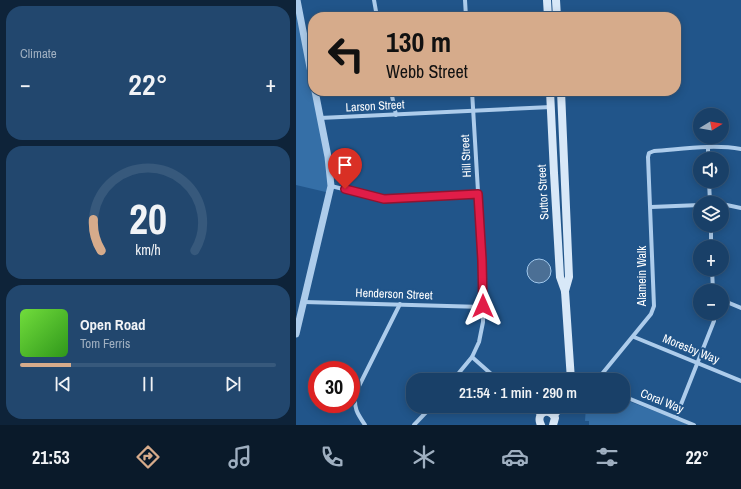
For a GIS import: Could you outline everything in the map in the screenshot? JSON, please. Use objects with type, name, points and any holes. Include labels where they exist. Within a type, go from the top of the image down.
[{"type":"main road","points":[[547,0],[548,12]]},
{"type":"main road","points":[[556,0],[557,12]]},
{"type":"main road","name":"Suttor Street","points":[[550,96],[560,277],[565,291],[571,373]]},
{"type":"main road","name":"Suttor Street","points":[[561,96],[569,277],[565,291]]},
{"type":"main road","points":[[541,425],[539,421],[540,415],[544,413]]},
{"type":"main road","points":[[553,413],[555,420],[554,425]]},
{"type":"street","points":[[297,0],[308,57]]},
{"type":"street","points":[[374,0],[376,12]]},
{"type":"street","points":[[465,0],[466,12]]},
{"type":"street","points":[[296,334],[331,186],[330,167],[316,96]]},
{"type":"street","points":[[392,96],[396,115]]},
{"type":"street","name":"Hill Street","points":[[459,373],[472,357],[478,342],[483,322],[482,260],[472,96]]},
{"type":"street","name":"Larson Street","points":[[320,118],[551,107]]},
{"type":"street","points":[[708,152],[708,147],[731,147],[741,149]]},
{"type":"street","name":"Alamein Walk","points":[[603,373],[634,337],[651,314],[654,306],[648,157],[650,153],[654,151],[708,147]]},
{"type":"street","points":[[331,186],[384,199],[478,194]]},
{"type":"street","points":[[651,208],[693,205]]},
{"type":"street","points":[[729,205],[741,208]]},
{"type":"street","name":"Henderson Street","points":[[304,302],[483,306]]},
{"type":"street","points":[[729,303],[741,308]]},
{"type":"street","points":[[365,425],[356,412],[355,394],[400,304]]},
{"type":"street","points":[[676,417],[714,320]]},
{"type":"street","name":"Moresby Way","points":[[634,337],[741,381]]},
{"type":"street","points":[[472,357],[490,373]]},
{"type":"street","name":"Coral Way","points":[[630,399],[694,425]]},
{"type":"street","points":[[414,425],[425,413]]},
{"type":"shaded area","points":[[296,0],[308,59],[308,96],[316,96],[330,193],[296,185]]},
{"type":"shaded area","points":[[534,259],[544,259],[551,266],[551,276],[544,283],[534,283],[527,276],[527,266]]},
{"type":"shaded area","points":[[630,402],[691,425],[589,425],[589,421],[585,421],[586,413],[630,413]]},
{"type":"route","points":[[345,189],[384,199],[478,194],[483,275],[483,306]]}]
